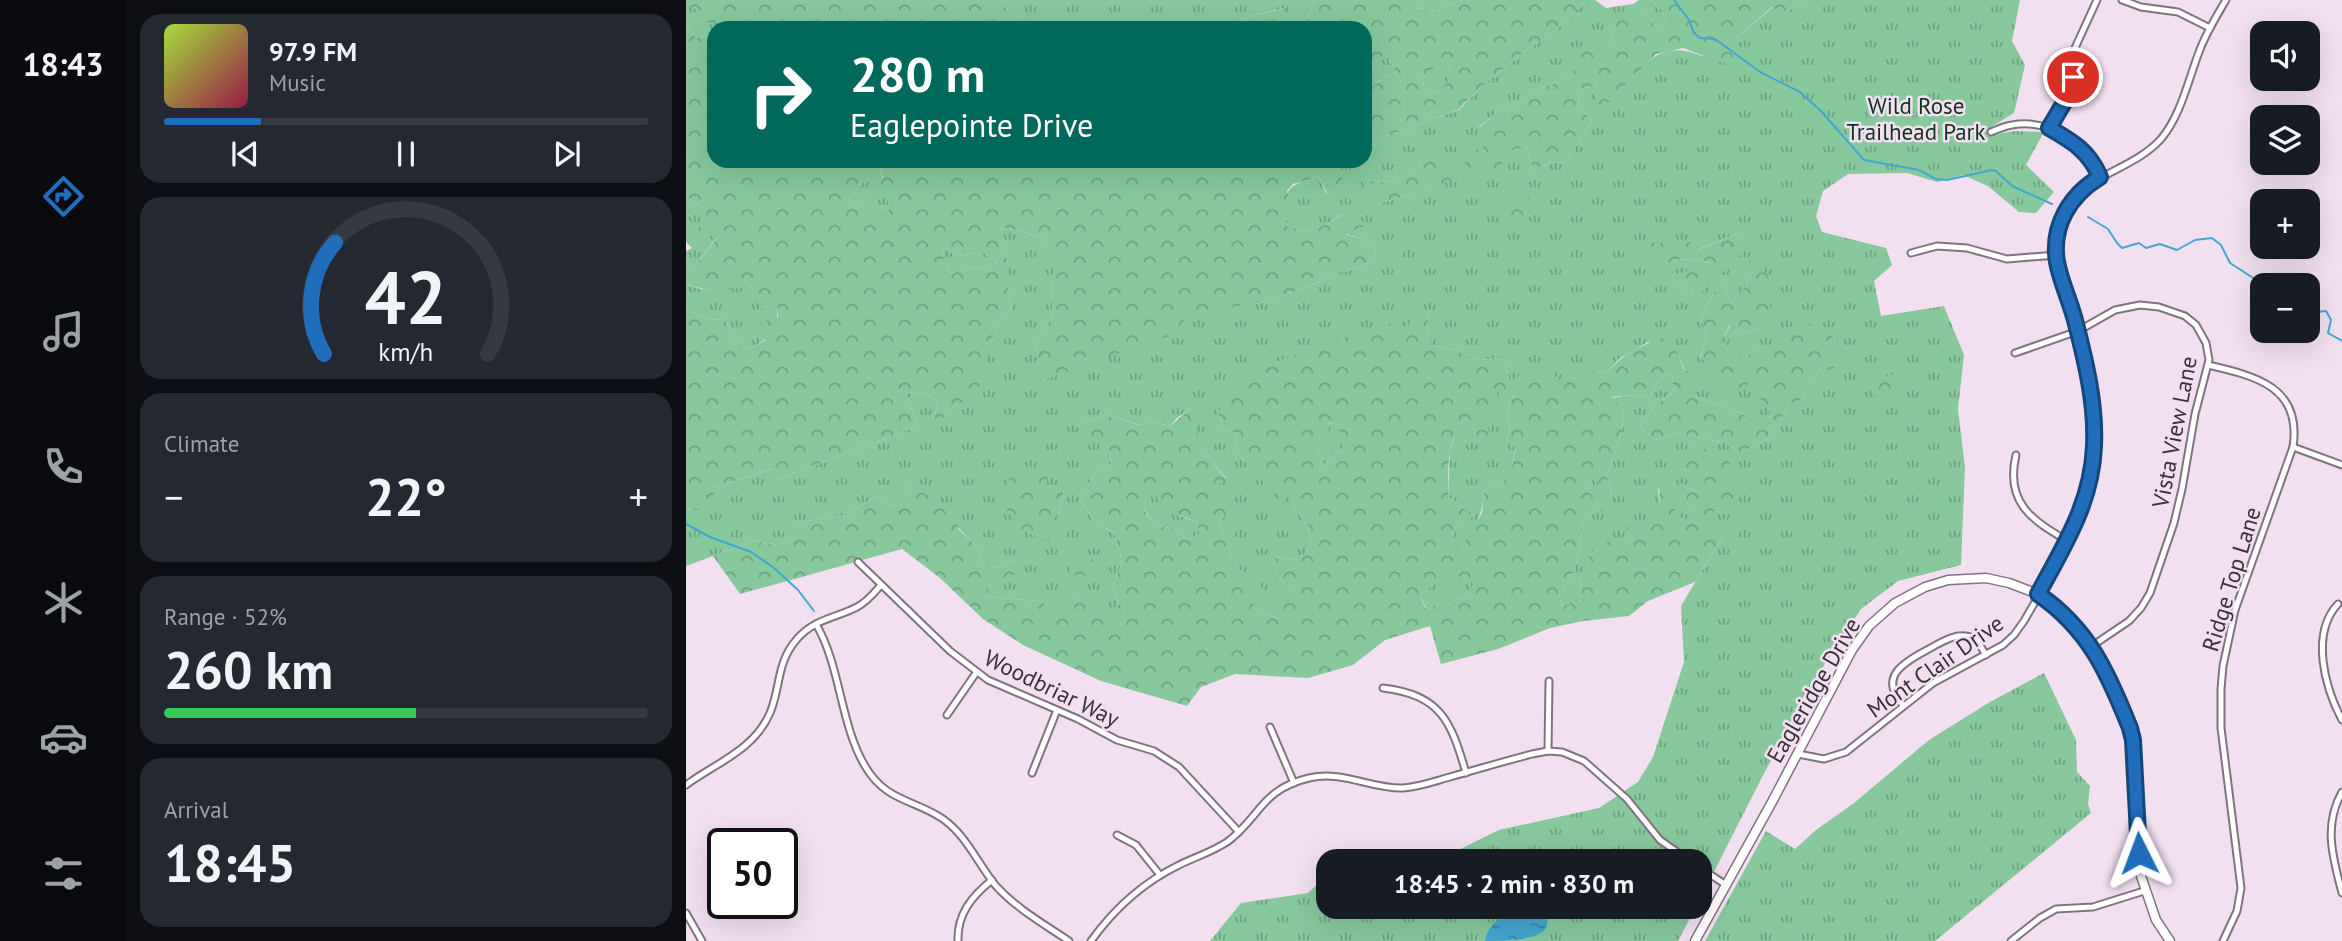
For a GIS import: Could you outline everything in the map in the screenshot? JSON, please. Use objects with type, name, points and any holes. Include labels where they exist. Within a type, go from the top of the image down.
[{"type":"main road","name":"Eagleridge Drive","points":[[1695,941],[1862,635],[1895,603],[1925,587],[1948,580],[1986,578],[2010,583],[2038,594],[2069,619],[2092,646],[2130,728],[2144,891],[2156,920],[2170,941]]},
{"type":"street","points":[[2049,128],[2073,83],[2075,48],[2096,0]]},
{"type":"street","points":[[2122,0],[2141,7],[2178,12],[2210,28]]},
{"type":"street","points":[[1911,253],[1937,246],[1967,248],[1994,257],[2007,258],[2057,255],[2060,228],[2068,206],[2079,192],[2100,177],[2139,158],[2155,145],[2169,128],[2210,28],[2226,0]]},
{"type":"street","points":[[1991,132],[2020,124],[2049,128],[2081,147],[2094,163],[2100,177]]},
{"type":"street","name":"Mont Clair Drive","points":[[1798,754],[1825,759],[1841,755],[1933,683],[1986,655],[2014,635],[2068,541],[2087,494],[2095,443],[2090,390],[2078,331],[2057,255]]},
{"type":"street","name":"Vista View Lane","points":[[2015,352],[2078,331],[2108,313],[2140,305],[2159,307],[2185,316],[2196,325],[2206,343],[2208,365],[2194,414],[2187,469],[2178,508],[2150,593],[2129,621],[2092,646]]},
{"type":"street","name":"Ridge Top Lane","points":[[2208,365],[2254,377],[2274,387],[2286,401],[2293,417],[2295,433],[2293,447],[2235,610],[2223,666],[2221,728],[2241,899],[2234,920],[2222,941]]},
{"type":"street","points":[[2293,447],[2342,465]]},
{"type":"street","points":[[2016,455],[2013,467],[2014,482],[2023,508],[2036,522],[2068,541]]},
{"type":"street","name":"Woodbriar Way","points":[[858,562],[976,673],[996,685],[1057,710],[1117,740],[1168,758],[1239,832]]},
{"type":"street","points":[[686,785],[754,738],[772,707],[786,654],[798,637],[829,617],[856,608],[881,585]]},
{"type":"street","points":[[2338,604],[2327,621],[2323,643],[2328,682],[2342,720]]},
{"type":"street","points":[[816,624],[825,643],[858,750],[871,775],[893,795],[934,813],[953,827],[992,880],[1021,909],[1069,941]]},
{"type":"street","points":[[1903,705],[1895,694],[1894,681],[1897,671],[1908,661],[1952,636],[1963,635],[1976,639],[1986,655]]},
{"type":"street","points":[[947,716],[976,673]]},
{"type":"street","points":[[1548,751],[1549,681]]},
{"type":"street","points":[[1383,688],[1416,695],[1438,711],[1452,731],[1466,773]]},
{"type":"street","points":[[1032,773],[1057,710]]},
{"type":"street","points":[[1270,727],[1294,783]]},
{"type":"street","points":[[1091,941],[1120,907],[1160,875],[1215,849],[1239,832],[1268,798],[1294,783],[1315,777],[1338,775],[1384,787],[1404,788],[1525,755],[1548,751],[1573,755],[1590,766],[1637,810],[1660,840],[1673,849]]},
{"type":"street","points":[[2342,792],[2333,811],[2330,838],[2342,893]]},
{"type":"street","points":[[1117,835],[1136,845],[1160,875]]},
{"type":"street","points":[[1712,876],[1726,885]]},
{"type":"street","points":[[958,941],[959,926],[967,905],[992,880]]},
{"type":"street","points":[[2011,941],[2050,912],[2065,908],[2093,907],[2144,891]]},
{"type":"street","points":[[686,913],[702,941]]},
{"type":"green space","points":[[686,0],[1002,0],[1006,8],[1027,21],[701,23],[697,9],[686,9]]},
{"type":"green space","points":[[1002,0],[1315,0],[1306,21],[1282,21],[1285,8],[1237,21],[1027,21],[1006,8]]},
{"type":"green space","points":[[1315,0],[1422,0],[1416,8],[1436,11],[1462,0],[1586,0],[1553,33],[1528,49],[1481,87],[1458,110],[1430,119],[1404,132],[1390,133],[1372,147],[1372,87],[1395,68],[1385,54],[1372,65],[1372,21],[1306,21]],"holes":[[[1447,60],[1451,78],[1437,93],[1425,90],[1422,77]]]},
{"type":"green space","points":[[1422,0],[1462,0],[1436,11],[1416,8]]},
{"type":"green space","name":"Wild Rose Trailhead Park","points":[[1586,0],[1595,0],[1606,8],[1650,0],[1661,9],[1670,32],[1654,24],[1644,12],[1614,28],[1610,46],[1572,77],[1536,90],[1513,107],[1496,113],[1479,127],[1504,170],[1499,154],[1527,146],[1532,170],[1551,163],[1566,162],[1592,121],[1578,104],[1581,89],[1598,85],[1623,88],[1649,61],[1666,52],[1676,50],[1702,56],[1734,40],[1773,7],[1785,13],[1806,0],[2020,0],[2012,41],[2025,65],[2014,113],[1991,127],[1992,135],[2015,131],[2044,132],[2026,165],[2054,192],[2036,213],[2019,212],[1988,186],[1963,175],[1937,182],[1907,173],[1848,174],[1823,191],[1816,216],[1822,232],[1886,248],[1892,265],[1874,281],[1881,316],[1944,306],[1964,355],[1958,409],[1965,467],[1961,565],[1898,581],[1861,609],[1802,699],[1712,876],[1712,849],[1460,849],[1499,830],[1599,808],[1638,782],[1653,757],[1684,662],[1681,606],[1724,534],[1678,517],[1658,488],[1660,511],[1655,523],[1626,523],[1631,540],[1580,577],[1581,600],[1562,606],[1559,594],[1574,569],[1580,550],[1583,520],[1597,510],[1603,511],[1586,488],[1595,472],[1612,495],[1607,475],[1622,431],[1624,412],[1612,398],[1631,395],[1650,397],[1660,377],[1672,375],[1674,392],[1654,406],[1640,427],[1656,440],[1677,433],[1724,443],[1741,453],[1771,437],[1789,405],[1801,400],[1822,366],[1848,349],[1831,335],[1794,358],[1762,347],[1749,355],[1730,359],[1722,339],[1731,325],[1740,335],[1764,327],[1759,296],[1771,293],[1751,273],[1746,285],[1732,303],[1722,283],[1714,292],[1701,319],[1707,335],[1700,357],[1753,382],[1757,394],[1771,410],[1769,419],[1754,424],[1747,416],[1695,396],[1678,353],[1648,342],[1619,359],[1607,372],[1596,371],[1558,400],[1510,381],[1502,358],[1480,360],[1455,350],[1430,345],[1427,314],[1405,327],[1218,414],[1224,429],[1237,434],[1236,451],[1275,494],[1264,506],[1290,491],[1296,511],[1308,526],[1311,546],[1299,560],[1273,557],[1278,576],[1292,591],[1281,619],[1263,614],[1251,601],[1263,589],[1234,565],[1229,548],[1237,537],[1223,537],[1214,488],[1226,478],[1197,436],[1193,416],[1195,406],[1170,426],[1154,422],[1140,425],[1105,415],[1077,426],[1108,445],[1112,463],[1095,472],[1081,501],[1094,521],[1115,534],[1122,563],[1113,585],[1119,606],[1119,630],[1073,597],[1053,611],[1041,601],[986,597],[992,581],[1018,559],[997,568],[980,564],[979,548],[938,507],[910,486],[893,506],[876,496],[847,515],[793,523],[795,537],[778,545],[754,541],[686,566],[686,509],[697,510],[714,488],[772,469],[776,480],[918,426],[905,392],[925,394],[938,401],[934,420],[944,418],[957,403],[987,356],[997,324],[1012,309],[1008,292],[1008,262],[1004,248],[989,228],[1024,232],[1057,247],[1051,287],[1053,315],[1035,345],[1044,380],[1188,310],[1200,311],[1267,302],[1376,260],[1375,249],[1362,239],[1344,233],[1367,224],[1341,215],[1327,224],[1304,232],[1281,224],[1289,190],[1299,183],[1319,177],[1327,195],[1336,168],[1372,168],[1372,147],[1390,133],[1404,132],[1430,119],[1459,110],[1481,87],[1528,49],[1553,33]],"holes":[[[1418,143],[1433,162],[1431,189],[1377,204],[1366,180],[1396,180],[1422,165]],[[1736,234],[1749,246],[1693,296],[1671,276],[1713,264],[1697,259],[1672,260]],[[1691,442],[1703,449],[1724,514],[1719,508],[1691,511],[1679,482],[1702,493],[1706,480],[1684,469]],[[1030,467],[1030,477],[1043,494],[1064,491],[1060,512],[1045,526],[1053,543],[1045,540],[1015,470]]]},
{"type":"green space","points":[[1650,0],[1806,0],[1785,13],[1772,7],[1734,40],[1739,53],[1728,65],[1683,48],[1656,54],[1602,109],[1596,101],[1598,85],[1581,89],[1578,104],[1592,121],[1566,162],[1551,163],[1532,170],[1527,146],[1500,154],[1504,170],[1488,175],[1467,173],[1463,154],[1483,148],[1479,128],[1496,113],[1513,107],[1536,90],[1572,77],[1581,51],[1610,46],[1614,28],[1621,15],[1644,12],[1654,24],[1669,31],[1661,9]]},
{"type":"green space","points":[[1286,8],[1283,21],[1237,21]]},
{"type":"green space","points":[[686,9],[697,9],[717,21],[707,21],[707,36],[696,38],[686,25]]},
{"type":"green space","points":[[686,25],[696,38],[707,36],[707,168],[861,168],[873,179],[861,184],[849,200],[889,218],[888,198],[875,194],[883,178],[880,168],[1340,168],[1343,178],[1328,195],[1319,177],[1293,184],[1287,191],[1294,216],[1282,224],[1304,232],[1342,215],[1369,224],[1345,234],[1362,239],[1375,249],[1376,260],[1267,302],[1231,307],[1224,316],[1188,310],[1181,332],[1043,380],[1035,345],[1053,315],[1051,287],[1056,247],[1024,232],[990,228],[1004,248],[1008,262],[1008,292],[1012,309],[997,324],[974,404],[957,403],[944,418],[934,421],[938,401],[925,394],[905,392],[918,426],[776,480],[771,469],[714,488],[714,505],[697,510],[686,509],[686,310],[713,320],[725,319],[733,337],[749,350],[765,340],[760,323],[778,317],[777,303],[761,309],[751,287],[707,289],[686,282],[686,261],[693,269],[717,238],[698,231],[703,208],[686,196]],"holes":[[[944,248],[958,256],[983,252],[998,263],[982,268],[968,267],[951,274],[943,259]]]},
{"type":"green space","points":[[1385,54],[1395,68],[1372,87],[1372,65]]},
{"type":"green space","points":[[1447,59],[1451,78],[1437,93],[1425,90],[1422,77]]},
{"type":"green space","points":[[1417,143],[1431,145],[1433,162],[1456,168],[1453,179],[1431,189],[1377,204],[1362,193],[1366,180],[1396,180],[1422,165]]},
{"type":"green space","points":[[859,168],[879,168],[888,197],[890,219],[849,200],[861,184]]},
{"type":"green space","points":[[686,196],[703,208],[717,237],[693,269],[686,261],[686,251],[692,248],[686,242]]},
{"type":"green space","points":[[1528,196],[1536,209],[1522,225],[1505,218],[1502,200]]},
{"type":"green space","points":[[1736,234],[1750,246],[1706,289],[1693,296],[1671,276],[1711,263],[1697,259],[1672,260],[1664,270],[1650,271],[1645,260],[1650,243],[1689,242],[1700,249]]},
{"type":"green space","points":[[944,248],[958,256],[983,252],[998,263],[982,268],[968,267],[951,274],[943,259]]},
{"type":"green space","points":[[1757,258],[1769,279],[1771,294],[1760,296],[1780,317],[1764,327],[1740,335],[1730,325],[1722,339],[1730,358],[1749,355],[1762,347],[1779,349],[1794,357],[1786,329],[1802,322],[1820,327],[1815,338],[1831,335],[1848,349],[1831,372],[1822,366],[1801,400],[1789,405],[1771,437],[1741,453],[1724,443],[1677,433],[1656,440],[1640,427],[1654,406],[1674,392],[1672,375],[1660,377],[1650,397],[1612,397],[1624,412],[1622,431],[1607,475],[1612,496],[1602,496],[1595,473],[1586,488],[1604,512],[1597,510],[1583,520],[1580,550],[1574,569],[1559,594],[1562,606],[1581,600],[1580,577],[1591,552],[1611,539],[1622,546],[1631,540],[1625,523],[1655,522],[1659,505],[1660,474],[1678,517],[1703,525],[1718,521],[1724,534],[1695,582],[1648,601],[1629,616],[1550,628],[1498,649],[1441,664],[1430,626],[1385,640],[1353,665],[1308,678],[1235,674],[1201,687],[1187,706],[1101,681],[1023,645],[983,619],[940,578],[902,549],[740,594],[713,556],[754,541],[778,545],[795,537],[792,523],[847,515],[876,496],[893,506],[910,486],[955,510],[958,529],[979,548],[980,564],[997,568],[1018,559],[1014,575],[992,581],[986,597],[1041,601],[1052,610],[1052,595],[1073,597],[1092,610],[1103,611],[1119,629],[1119,606],[1113,585],[1122,563],[1115,534],[1094,521],[1081,501],[1095,472],[1112,463],[1108,445],[1089,441],[1077,426],[1105,415],[1139,425],[1154,422],[1170,426],[1196,404],[1194,414],[1197,434],[1226,479],[1214,488],[1234,508],[1220,521],[1223,537],[1238,537],[1229,548],[1234,565],[1264,589],[1252,601],[1263,614],[1281,619],[1276,599],[1292,591],[1278,576],[1272,557],[1299,560],[1311,546],[1308,526],[1296,511],[1290,492],[1282,503],[1263,506],[1274,494],[1236,451],[1237,434],[1224,429],[1218,414],[1233,377],[1387,323],[1405,327],[1427,313],[1430,345],[1455,350],[1480,360],[1502,358],[1510,381],[1532,368],[1557,377],[1558,398],[1571,375],[1607,372],[1633,351],[1664,338],[1678,353],[1684,370],[1696,374],[1695,396],[1747,416],[1754,423],[1769,419],[1771,410],[1756,394],[1753,382],[1735,390],[1715,386],[1716,366],[1700,358],[1707,335],[1701,319],[1714,292],[1722,283],[1732,303],[1746,285],[1751,273],[1743,264]],"holes":[[[1497,391],[1513,396],[1507,412],[1510,429],[1506,441],[1516,448],[1512,466],[1500,472],[1509,479],[1494,483],[1484,492],[1482,513],[1462,548],[1451,548],[1453,528],[1474,515],[1448,497],[1450,454],[1455,434],[1467,417],[1482,448],[1489,432],[1485,419],[1497,412]],[[1328,422],[1339,425],[1343,448],[1322,466],[1316,444],[1316,431],[1329,434]],[[1143,489],[1156,494],[1162,504],[1173,512],[1196,522],[1200,534],[1186,540],[1174,529],[1154,525],[1144,510],[1146,500]],[[1449,572],[1474,583],[1464,598],[1425,608],[1420,595]]]},
{"type":"green space","points":[[686,282],[701,289],[745,287],[759,290],[777,303],[777,319],[772,331],[749,350],[733,337],[725,319],[713,320],[686,310]]},
{"type":"green space","points":[[1895,374],[1899,376],[1896,384],[1880,402],[1871,392],[1873,388],[1880,380]]},
{"type":"green space","points":[[1497,390],[1513,395],[1507,412],[1510,429],[1506,441],[1516,447],[1509,479],[1494,483],[1484,492],[1478,522],[1471,534],[1462,548],[1451,548],[1453,528],[1474,515],[1448,497],[1450,451],[1456,428],[1467,417],[1482,447],[1485,419]]},
{"type":"green space","points":[[1327,422],[1340,425],[1343,448],[1322,466],[1316,444],[1316,430],[1328,434]]},
{"type":"green space","points":[[1691,442],[1730,462],[1734,483],[1733,496],[1724,514],[1719,508],[1706,516],[1691,511],[1677,480],[1687,488],[1702,493],[1705,480],[1684,469],[1679,459]]},
{"type":"green space","points":[[1030,466],[1030,476],[1049,475],[1043,494],[1064,490],[1060,512],[1046,526],[1054,544],[1023,531],[1008,513],[1001,496],[1015,470]]},
{"type":"green space","points":[[1142,488],[1156,494],[1178,515],[1196,522],[1200,534],[1186,540],[1174,529],[1154,525],[1144,509],[1146,500]]},
{"type":"green space","points":[[1074,546],[1095,561],[1089,576],[1073,575],[1066,550]]},
{"type":"green space","points":[[1449,571],[1475,583],[1464,598],[1426,608],[1420,595]]},
{"type":"green space","points":[[2044,673],[2076,740],[2077,772],[2090,786],[2088,804],[2091,813],[1935,941],[1705,941],[1766,831],[1795,849],[1929,740],[1990,702]]},
{"type":"green space","points":[[1316,885],[1316,919],[1690,919],[1678,941],[1210,941],[1241,903],[1308,893]]},
{"type":"water","points":[[1497,921],[1547,921],[1546,928],[1539,934],[1517,939],[1485,941],[1487,933]]},
{"type":"waterway","points":[[1674,0],[1689,20],[1694,33],[1700,38],[1715,39],[1760,72],[1800,92],[1821,111],[1864,160],[1919,170],[1936,179],[1947,180],[1992,170],[2012,186],[2052,204]]},
{"type":"waterway","points":[[2088,217],[2108,229],[2122,248],[2139,243],[2146,248],[2160,244],[2177,250],[2195,240],[2212,238],[2221,245],[2230,263],[2250,276]]},
{"type":"waterway","points":[[2320,312],[2326,311],[2331,320],[2328,333],[2342,341]]},
{"type":"waterway","points":[[686,524],[710,537],[751,552],[773,567],[798,590],[814,611]]},
{"type":"route","points":[[2073,77],[2068,96],[2049,128],[2081,147],[2094,163],[2100,177],[2079,192],[2068,206],[2056,250],[2085,366],[2095,443],[2090,481],[2076,526],[2038,594],[2069,619],[2092,646],[2130,728],[2133,740],[2139,853]]}]
